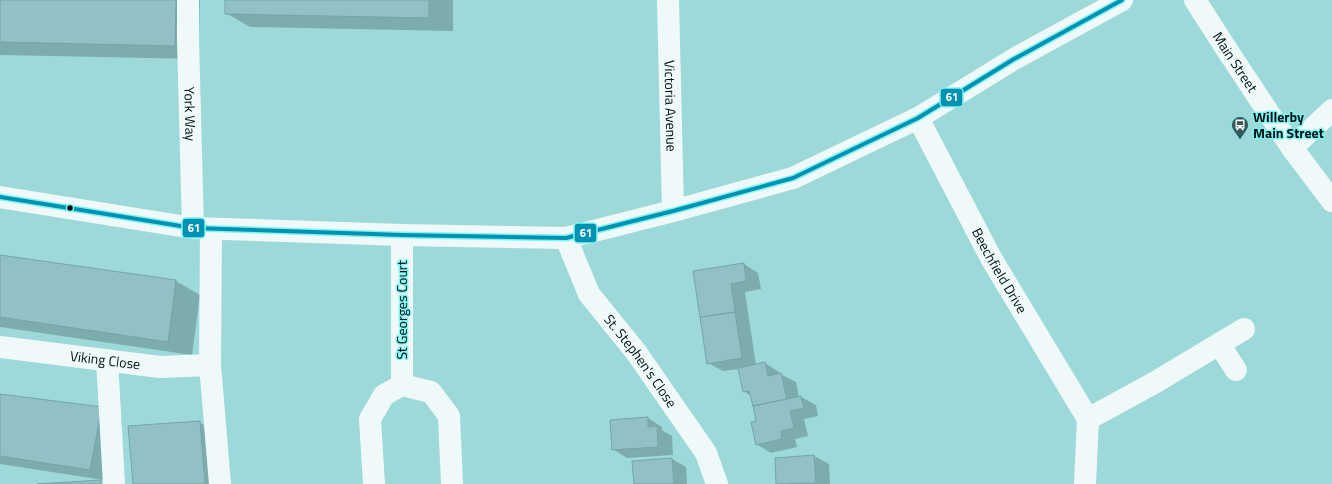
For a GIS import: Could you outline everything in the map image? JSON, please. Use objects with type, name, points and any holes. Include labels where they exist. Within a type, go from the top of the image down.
[{"type":"street","name":"York Way","points":[[188,0],[188,40],[202,229]]},
{"type":"street","name":"Victoria Avenue","points":[[668,0],[673,211]]},
{"type":"street","points":[[0,197],[202,229],[566,238],[673,211],[793,178],[918,118],[1014,59],[1122,0]]},
{"type":"street","name":"Main Street","points":[[1195,0],[1292,148],[1332,201]]},
{"type":"street","points":[[1292,148],[1332,110]]},
{"type":"street","name":"Beechfield Drive","points":[[918,118],[991,258],[1088,419]]},
{"type":"street","points":[[202,229],[210,365],[220,484]]},
{"type":"street","name":"St Georges Court","points":[[402,235],[402,385]]},
{"type":"street","name":"St. Stephen's Close","points":[[566,238],[589,294],[636,352],[706,453],[717,484]]},
{"type":"street","points":[[1085,484],[1088,419],[1154,383],[1244,329]]},
{"type":"street","points":[[1219,344],[1236,370]]},
{"type":"street","name":"Viking Close","points":[[0,347],[160,367],[210,365]]},
{"type":"street","points":[[107,360],[114,484]]},
{"type":"street","points":[[374,484],[370,419],[384,395],[402,385],[431,392],[449,416],[452,484]]},
{"type":"building","points":[[0,0],[176,0],[175,46],[0,42]]},
{"type":"building","points":[[225,0],[429,0],[429,18],[225,14]]},
{"type":"building","points":[[0,255],[176,280],[168,342],[0,317]]},
{"type":"building","points":[[744,263],[746,281],[731,284],[735,312],[700,317],[693,271]]},
{"type":"building","points":[[735,312],[742,358],[707,364],[700,317]]},
{"type":"building","points":[[765,362],[768,376],[781,373],[787,399],[753,406],[749,391],[743,392],[738,368]]},
{"type":"building","points":[[0,394],[102,407],[90,470],[0,456]]},
{"type":"building","points":[[801,396],[804,408],[790,411],[794,428],[781,431],[782,439],[756,445],[751,422],[756,421],[753,406]]},
{"type":"building","points":[[648,417],[648,427],[657,426],[658,447],[612,450],[610,420]]},
{"type":"building","points":[[200,421],[205,484],[133,484],[128,426]]},
{"type":"building","points":[[814,455],[816,483],[776,484],[775,458]]},
{"type":"building","points":[[672,458],[674,484],[634,484],[632,461]]},
{"type":"building","points":[[101,480],[101,484],[37,484]]},
{"type":"transit line","name":"61","points":[[0,197],[193,228],[402,235],[566,238],[673,211],[793,178],[918,118],[1014,59],[1122,0]]},
{"type":"place","name":"Willerby Main Street","points":[[1240,140]]}]
